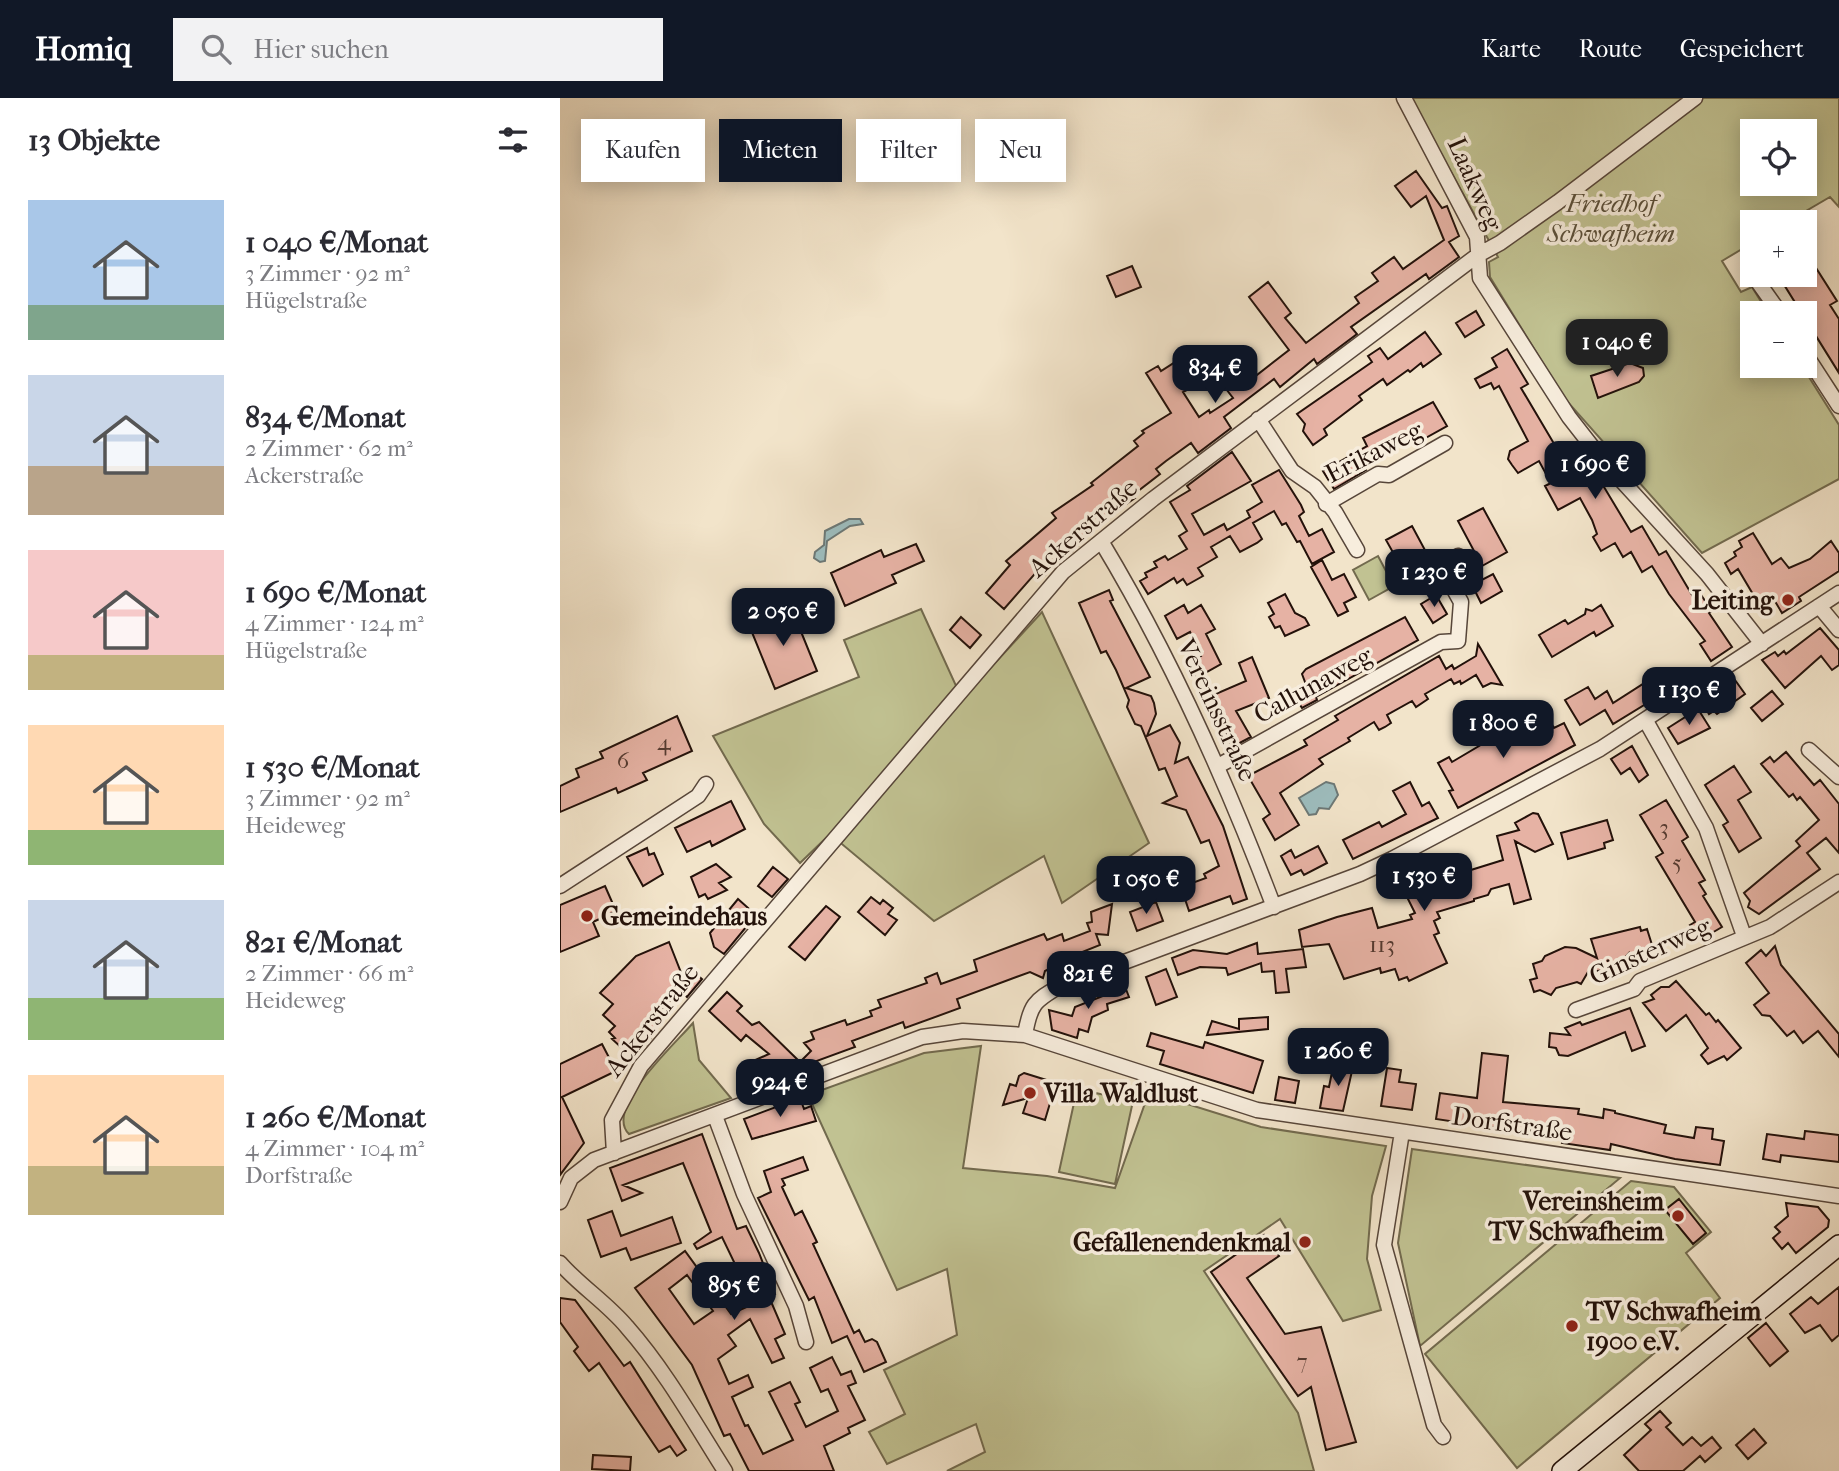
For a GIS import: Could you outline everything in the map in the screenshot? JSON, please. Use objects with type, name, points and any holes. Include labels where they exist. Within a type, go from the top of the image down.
[{"type":"main road","points":[[1562,1471],[1839,1245]]},
{"type":"street","name":"Laakweg","points":[[1404,98],[1477,237],[1480,278],[1569,417],[1601,458],[1707,574],[1762,644]]},
{"type":"street","name":"Ackerstraße","points":[[614,1153],[612,1119],[642,1066],[1063,572],[1258,419],[1478,255],[1500,243],[1558,202],[1695,98]]},
{"type":"street","points":[[1817,367],[1833,385],[1839,407]]},
{"type":"street","name":"Erikaweg","points":[[1258,419],[1292,471],[1315,487],[1335,512],[1357,550]]},
{"type":"street","name":"Erikaweg","points":[[1326,504],[1378,474],[1389,475],[1445,443]]},
{"type":"street","name":"Vereinsstraße","points":[[1101,541],[1145,614],[1218,766],[1273,907]]},
{"type":"street","name":"Callunaweg","points":[[1218,766],[1441,642],[1458,641],[1461,602],[1442,568],[1458,556]]},
{"type":"street","points":[[1026,1035],[1028,1014],[1036,999],[1060,986],[1273,907],[1392,859],[1601,749],[1839,593]]},
{"type":"street","points":[[1819,606],[1839,631]]},
{"type":"street","name":"Ginsterweg","points":[[1646,721],[1706,828],[1744,936]]},
{"type":"street","points":[[1809,750],[1839,777]]},
{"type":"street","points":[[560,886],[698,796],[706,785]]},
{"type":"street","name":"Ginsterweg","points":[[1576,1010],[1634,989],[1640,982],[1770,927],[1839,882]]},
{"type":"street","name":"Dorfstraße","points":[[560,1202],[571,1178],[594,1160],[922,1037],[962,1031],[1026,1035],[1257,1110],[1839,1196]]},
{"type":"street","points":[[715,1116],[744,1194],[796,1306],[806,1342]]},
{"type":"street","points":[[1402,1132],[1384,1245],[1434,1425],[1443,1437]]},
{"type":"street","points":[[560,1263],[604,1301],[653,1359],[725,1471]]},
{"type":"green space","name":"Friedhof Schwafheim","points":[[1410,98],[1839,98],[1839,207],[1830,197],[1808,210],[1740,210],[1740,250],[1722,261],[1741,292],[1752,287],[1761,301],[1740,301],[1740,378],[1810,378],[1839,425],[1839,479],[1702,553],[1565,399],[1490,277],[1489,262],[1498,257]]},
{"type":"green space","points":[[1378,556],[1394,586],[1369,600],[1353,570]]},
{"type":"green space","points":[[921,609],[962,699],[1042,612],[1149,843],[1062,903],[1044,856],[934,921],[830,834],[800,863],[764,824],[713,736],[859,677],[844,640]]},
{"type":"green space","points":[[693,1023],[699,1060],[731,1098],[629,1134],[624,1123],[626,1109],[633,1093],[658,1060]]},
{"type":"green space","points":[[981,1046],[963,1168],[1047,1176],[1115,1188],[1149,1092],[1261,1127],[1386,1146],[1372,1196],[1367,1259],[1381,1310],[1343,1321],[1280,1219],[1204,1271],[1298,1413],[1314,1471],[947,1471],[985,1452],[976,1424],[887,1464],[869,1432],[905,1414],[884,1370],[957,1335],[947,1269],[897,1290],[808,1095],[924,1053]]},
{"type":"green space","points":[[1077,1089],[1133,1101],[1115,1184],[1059,1172]]},
{"type":"green space","points":[[1412,1149],[1620,1178],[1420,1346],[1398,1243]]},
{"type":"green space","name":"TV Schwafheim 1900 e.V.","points":[[1631,1181],[1674,1187],[1711,1232],[1686,1253],[1720,1298],[1517,1468],[1425,1354]]},
{"type":"water","points":[[849,519],[860,519],[863,524],[850,526],[827,541],[825,561],[820,562],[814,558],[815,552],[824,545],[825,531]]},
{"type":"water","points":[[1326,782],[1334,784],[1338,795],[1329,809],[1319,808],[1316,814],[1309,815],[1299,798]]},
{"type":"building","points":[[1416,171],[1442,208],[1447,206],[1459,236],[1449,242],[1459,257],[1429,279],[1426,274],[1351,327],[1357,334],[1317,364],[1314,359],[1280,387],[1274,379],[1224,417],[1231,428],[1198,453],[1191,443],[1166,461],[1156,469],[1160,474],[1133,495],[1135,498],[1086,532],[1088,535],[1078,546],[1044,576],[1039,569],[1004,609],[986,593],[1010,565],[1006,561],[1056,518],[1052,513],[1093,485],[1091,483],[1138,446],[1134,441],[1144,433],[1142,431],[1171,413],[1146,373],[1158,366],[1161,371],[1180,359],[1196,385],[1183,392],[1199,417],[1209,410],[1210,413],[1233,398],[1223,385],[1245,368],[1253,378],[1289,350],[1249,297],[1268,282],[1291,313],[1285,318],[1306,343],[1359,303],[1355,297],[1378,281],[1372,273],[1394,257],[1403,269],[1444,240],[1426,196],[1411,207],[1395,186]]},
{"type":"building","points":[[1132,266],[1141,287],[1116,297],[1107,276]]},
{"type":"building","points":[[1817,269],[1837,301],[1830,305],[1839,319],[1839,373],[1817,338],[1817,301],[1794,301],[1785,287],[1817,287]]},
{"type":"building","points":[[1476,311],[1484,325],[1465,337],[1456,323]]},
{"type":"building","points":[[1425,332],[1441,354],[1423,367],[1421,363],[1410,372],[1408,370],[1387,385],[1383,379],[1359,396],[1362,400],[1324,429],[1327,435],[1313,445],[1303,431],[1305,424],[1297,414],[1372,362],[1368,356],[1380,348],[1388,359]]},
{"type":"building","points":[[1507,349],[1528,384],[1521,388],[1566,464],[1580,456],[1585,464],[1589,462],[1631,532],[1642,526],[1659,555],[1666,551],[1695,600],[1701,595],[1712,611],[1709,613],[1732,647],[1711,661],[1700,644],[1705,641],[1669,594],[1652,566],[1642,572],[1631,552],[1623,557],[1615,543],[1601,551],[1593,537],[1597,534],[1592,520],[1580,498],[1558,510],[1545,486],[1551,483],[1539,461],[1518,473],[1508,459],[1510,451],[1528,441],[1499,386],[1494,389],[1491,383],[1480,388],[1475,379],[1497,367],[1492,358]]},
{"type":"building","points":[[1630,363],[1643,368],[1644,376],[1639,382],[1598,398],[1591,376]]},
{"type":"building","points":[[1433,402],[1447,426],[1422,440],[1417,432],[1362,464],[1366,470],[1334,489],[1323,471],[1367,446],[1363,438]]},
{"type":"building","points":[[1232,452],[1251,481],[1192,514],[1204,535],[1224,524],[1227,530],[1250,517],[1247,511],[1262,502],[1252,485],[1279,470],[1301,505],[1304,512],[1299,516],[1309,536],[1322,529],[1334,552],[1312,564],[1300,541],[1297,542],[1286,523],[1282,525],[1274,511],[1253,523],[1262,539],[1257,543],[1240,552],[1230,536],[1211,547],[1217,557],[1198,568],[1203,576],[1187,585],[1183,579],[1177,583],[1174,578],[1148,594],[1140,581],[1147,577],[1145,573],[1157,567],[1154,562],[1165,556],[1168,560],[1187,549],[1179,536],[1187,531],[1170,502],[1190,490],[1187,486]]},
{"type":"building","points":[[1483,508],[1507,552],[1482,566],[1458,521]]},
{"type":"building","points":[[1412,526],[1426,552],[1400,565],[1386,540]]},
{"type":"building","points":[[1753,533],[1772,564],[1781,558],[1789,568],[1810,559],[1831,541],[1839,553],[1839,571],[1799,597],[1801,601],[1782,613],[1773,598],[1760,606],[1738,569],[1731,574],[1725,563],[1736,556],[1734,552],[1742,547],[1739,541]]},
{"type":"building","points":[[916,544],[924,561],[892,575],[896,583],[845,606],[831,573],[881,550],[884,557]]},
{"type":"building","points":[[1322,560],[1332,580],[1344,574],[1356,597],[1344,603],[1348,611],[1338,616],[1311,567]]},
{"type":"building","points":[[1493,574],[1502,591],[1481,603],[1472,585]]},
{"type":"building","points":[[1109,590],[1113,600],[1110,601],[1150,677],[1126,688],[1151,696],[1156,714],[1147,736],[1170,725],[1180,743],[1175,763],[1188,757],[1223,826],[1247,899],[1233,904],[1230,896],[1189,911],[1181,887],[1206,878],[1204,874],[1219,866],[1209,840],[1201,843],[1186,810],[1163,803],[1177,796],[1165,768],[1159,770],[1141,726],[1135,724],[1127,707],[1129,700],[1116,670],[1106,651],[1101,653],[1079,603]]},
{"type":"building","points":[[1285,594],[1295,613],[1305,618],[1309,625],[1285,636],[1280,626],[1275,628],[1269,617],[1274,614],[1268,603]]},
{"type":"building","points":[[1436,595],[1447,614],[1433,623],[1421,604]]},
{"type":"building","points":[[1184,605],[1188,613],[1201,605],[1215,629],[1206,634],[1221,664],[1196,678],[1188,662],[1201,656],[1190,632],[1177,639],[1165,616]]},
{"type":"building","points":[[1601,605],[1613,626],[1596,636],[1594,632],[1552,657],[1539,635],[1565,620],[1568,624],[1585,614],[1586,609],[1592,611]]},
{"type":"building","points":[[791,607],[817,671],[775,689],[749,625]]},
{"type":"building","points":[[961,617],[981,635],[970,648],[950,630]]},
{"type":"building","points":[[1405,617],[1418,640],[1316,697],[1317,700],[1302,708],[1295,697],[1308,690],[1302,674],[1306,669]]},
{"type":"building","points":[[1820,628],[1839,650],[1839,665],[1832,670],[1821,656],[1785,688],[1762,660],[1775,652],[1778,656],[1784,651],[1786,654]]},
{"type":"building","points":[[1478,644],[1502,685],[1491,683],[1483,687],[1476,675],[1461,684],[1460,681],[1454,684],[1451,679],[1425,694],[1428,699],[1416,707],[1412,701],[1387,715],[1391,723],[1385,727],[1379,730],[1374,722],[1348,738],[1350,741],[1319,759],[1323,764],[1280,793],[1299,825],[1275,840],[1263,819],[1270,814],[1248,776],[1307,745],[1304,740],[1338,720],[1335,716],[1439,656],[1446,669],[1452,665],[1454,669],[1476,656]]},
{"type":"building","points":[[1252,657],[1269,698],[1236,711],[1251,737],[1232,747],[1211,696],[1246,681],[1239,663]]},
{"type":"building","points":[[1657,675],[1667,691],[1613,724],[1605,710],[1580,725],[1565,700],[1588,687],[1595,699],[1607,691],[1613,703]]},
{"type":"building","points":[[1735,680],[1745,694],[1717,714],[1714,711],[1709,714],[1702,702]]},
{"type":"building","points":[[1772,691],[1783,704],[1762,721],[1751,708]]},
{"type":"building","points":[[1698,709],[1710,728],[1678,744],[1668,728]]},
{"type":"building","points":[[677,716],[692,751],[643,773],[647,780],[618,793],[616,788],[560,812],[560,786],[579,777],[576,769],[603,758],[600,752]]},
{"type":"building","points":[[1548,718],[1554,728],[1564,723],[1575,745],[1458,808],[1449,791],[1453,790],[1438,763],[1449,757],[1452,762],[1513,726],[1518,735]]},
{"type":"building","points":[[1632,746],[1648,775],[1639,782],[1630,768],[1621,774],[1611,759]]},
{"type":"building","points":[[1786,752],[1814,785],[1820,780],[1839,804],[1839,853],[1826,838],[1807,853],[1820,869],[1759,914],[1748,907],[1750,901],[1744,893],[1800,846],[1796,841],[1819,820],[1800,797],[1797,800],[1793,794],[1789,797],[1761,764],[1770,757],[1774,762]]},
{"type":"building","points":[[1734,766],[1751,792],[1738,800],[1761,838],[1739,852],[1723,825],[1728,822],[1705,785]]},
{"type":"building","points":[[1410,782],[1422,806],[1429,802],[1438,818],[1353,859],[1343,840],[1379,822],[1382,827],[1406,814],[1393,791]]},
{"type":"building","points":[[1666,800],[1688,837],[1682,841],[1705,880],[1699,883],[1706,894],[1703,896],[1722,927],[1705,937],[1702,932],[1697,935],[1690,925],[1695,922],[1656,857],[1663,853],[1640,815]]},
{"type":"building","points":[[731,801],[745,829],[712,846],[710,841],[687,852],[675,828]]},
{"type":"building","points":[[1533,813],[1538,814],[1553,844],[1535,852],[1515,841],[1531,899],[1514,904],[1509,884],[1491,889],[1488,895],[1474,901],[1437,912],[1440,918],[1434,921],[1439,933],[1434,935],[1447,963],[1409,981],[1407,977],[1399,980],[1395,969],[1381,973],[1380,968],[1344,979],[1329,944],[1302,947],[1299,930],[1372,908],[1378,928],[1412,919],[1410,915],[1415,913],[1401,885],[1410,881],[1412,874],[1424,872],[1429,883],[1503,860],[1497,836],[1519,830],[1515,823]]},
{"type":"building","points":[[1607,820],[1613,840],[1604,843],[1605,848],[1568,859],[1561,833]]},
{"type":"building","points":[[1318,846],[1327,863],[1304,875],[1301,870],[1291,875],[1281,856],[1291,850],[1295,858]]},
{"type":"building","points":[[647,848],[649,855],[654,853],[663,874],[643,886],[627,857]]},
{"type":"building","points":[[716,864],[731,877],[719,883],[727,890],[708,899],[705,894],[699,897],[691,877]]},
{"type":"building","points":[[773,867],[788,879],[772,897],[758,886]]},
{"type":"building","points":[[605,886],[616,911],[593,922],[599,936],[560,952],[560,905]]},
{"type":"building","points":[[871,897],[880,904],[883,900],[893,908],[888,914],[897,920],[885,935],[858,912]]},
{"type":"building","points":[[738,899],[756,915],[724,954],[714,947],[710,933]]},
{"type":"building","points":[[1156,902],[1163,921],[1137,931],[1130,912]]},
{"type":"building","points":[[1112,904],[1108,935],[1096,934],[1100,945],[1052,964],[1053,967],[1045,971],[1043,978],[1030,972],[957,999],[960,1008],[905,1028],[903,1022],[852,1041],[855,1047],[751,1085],[744,1065],[769,1054],[746,1035],[741,1041],[709,1011],[727,992],[742,1006],[737,1011],[752,1025],[759,1022],[800,1062],[811,1051],[804,1043],[814,1039],[811,1032],[845,1020],[847,1025],[872,1016],[870,1011],[881,1007],[878,1000],[927,983],[925,978],[937,973],[941,984],[977,971],[974,960],[1044,934],[1047,940],[1062,934],[1064,941],[1090,931],[1087,923],[1092,922],[1091,912]]},
{"type":"building","points":[[826,906],[840,917],[805,960],[789,947]]},
{"type":"building","points":[[1640,927],[1641,931],[1647,929],[1653,948],[1646,950],[1649,957],[1632,962],[1629,953],[1615,969],[1588,972],[1581,984],[1577,982],[1556,988],[1551,995],[1540,990],[1534,992],[1530,980],[1537,978],[1533,964],[1542,961],[1545,956],[1565,947],[1576,948],[1597,958],[1591,939]]},
{"type":"building","points":[[669,942],[682,975],[688,967],[702,979],[687,997],[680,990],[652,1020],[658,1025],[655,1033],[634,1059],[612,1039],[615,1038],[609,1032],[615,1026],[603,1015],[613,1004],[600,993],[636,956]]},
{"type":"building","points":[[1257,943],[1258,954],[1303,949],[1306,967],[1286,969],[1289,992],[1276,993],[1274,971],[1262,972],[1261,963],[1228,975],[1226,968],[1200,967],[1178,975],[1172,958],[1193,950],[1227,954]]},
{"type":"building","points":[[1775,946],[1781,965],[1839,1034],[1839,1057],[1818,1031],[1803,1043],[1794,1031],[1787,1036],[1770,1016],[1762,1015],[1754,1005],[1769,993],[1746,963],[1761,950],[1766,956]]},
{"type":"building","points":[[1166,969],[1177,997],[1156,1005],[1146,977]]},
{"type":"building","points":[[1122,979],[1129,997],[1107,1004],[1108,1010],[1092,1017],[1088,1032],[1079,1029],[1077,1038],[1052,1030],[1049,1010],[1072,1016],[1075,1007],[1103,996],[1100,987]]},
{"type":"building","points":[[1676,981],[1706,1015],[1709,1013],[1716,1022],[1718,1020],[1741,1048],[1727,1060],[1724,1056],[1708,1064],[1701,1055],[1708,1048],[1686,1015],[1666,1031],[1643,1003],[1654,999],[1651,995],[1661,987],[1669,987]]},
{"type":"building","points":[[1630,1008],[1645,1046],[1632,1051],[1625,1032],[1568,1056],[1559,1055],[1556,1048],[1549,1047],[1550,1033],[1570,1035],[1565,1028],[1580,1022],[1582,1025]]},
{"type":"building","points":[[1268,1017],[1268,1029],[1207,1035],[1212,1021],[1239,1029],[1239,1019]]},
{"type":"building","points":[[1151,1033],[1203,1048],[1205,1042],[1263,1061],[1253,1093],[1160,1064],[1164,1051],[1147,1046]]},
{"type":"building","points":[[602,1044],[616,1071],[562,1097],[584,1143],[560,1175],[560,1064]]},
{"type":"building","points":[[1482,1053],[1508,1056],[1503,1102],[1579,1109],[1578,1114],[1603,1118],[1604,1109],[1615,1111],[1666,1125],[1664,1133],[1694,1138],[1696,1127],[1713,1129],[1712,1139],[1724,1141],[1720,1165],[1675,1159],[1611,1144],[1610,1150],[1562,1143],[1564,1130],[1531,1126],[1530,1133],[1436,1119],[1440,1093],[1477,1098]]},
{"type":"building","points":[[1343,1060],[1354,1062],[1343,1111],[1320,1108],[1324,1086],[1329,1087],[1332,1072],[1340,1074]]},
{"type":"building","points":[[1387,1068],[1401,1070],[1399,1082],[1416,1084],[1412,1110],[1381,1106]]},
{"type":"building","name":"Villa Waldlust","points":[[1024,1073],[1056,1083],[1045,1120],[1023,1113],[1028,1098],[1003,1105],[1010,1084],[1016,1086],[1019,1076]]},
{"type":"building","points":[[1279,1077],[1299,1081],[1295,1103],[1275,1100]]},
{"type":"building","points":[[800,1098],[804,1109],[811,1106],[816,1121],[752,1139],[744,1119]]},
{"type":"building","points":[[1805,1131],[1839,1135],[1839,1162],[1781,1155],[1780,1162],[1763,1159],[1767,1134],[1804,1139]]},
{"type":"building","points":[[702,1134],[737,1229],[746,1226],[759,1253],[775,1294],[769,1297],[785,1334],[775,1339],[784,1358],[772,1363],[750,1319],[728,1335],[736,1346],[718,1359],[729,1384],[748,1375],[753,1387],[732,1397],[745,1426],[748,1425],[763,1454],[793,1440],[769,1392],[790,1382],[800,1402],[795,1404],[806,1427],[838,1411],[828,1389],[821,1392],[810,1368],[832,1357],[841,1375],[851,1371],[856,1383],[848,1386],[865,1420],[848,1428],[850,1433],[824,1446],[834,1471],[749,1471],[730,1434],[724,1436],[692,1365],[635,1288],[685,1251],[731,1314],[751,1305],[731,1266],[735,1264],[722,1237],[697,1249],[694,1244],[711,1232],[683,1163],[623,1185],[642,1193],[622,1201],[610,1168]],"holes":[[[687,1275],[713,1311],[694,1324],[669,1289]]]},
{"type":"building","points":[[803,1157],[808,1170],[782,1179],[785,1185],[782,1187],[795,1215],[802,1211],[817,1242],[813,1244],[854,1333],[859,1330],[865,1342],[872,1339],[877,1342],[886,1362],[864,1372],[847,1336],[832,1343],[814,1297],[809,1300],[758,1198],[771,1192],[764,1171]]},
{"type":"building","points":[[1679,1199],[1706,1233],[1693,1244],[1665,1210]]},
{"type":"building","points":[[1786,1203],[1818,1207],[1829,1220],[1828,1227],[1796,1253],[1788,1243],[1782,1249],[1773,1238],[1780,1232],[1775,1227],[1788,1216]]},
{"type":"building","points":[[612,1211],[621,1236],[672,1217],[681,1243],[631,1260],[626,1248],[601,1257],[588,1220]]},
{"type":"building","points":[[1264,1235],[1279,1256],[1247,1278],[1285,1334],[1321,1327],[1356,1442],[1326,1450],[1311,1387],[1298,1396],[1211,1272]]},
{"type":"building","points":[[1839,1287],[1839,1335],[1832,1341],[1820,1325],[1805,1333],[1790,1314],[1811,1297],[1818,1304]]},
{"type":"building","points":[[560,1298],[575,1300],[624,1366],[630,1362],[686,1450],[677,1456],[670,1446],[659,1452],[599,1363],[589,1371],[574,1351],[578,1347],[560,1322]]},
{"type":"building","points":[[1766,1323],[1788,1351],[1770,1366],[1748,1338]]},
{"type":"building","points":[[1660,1411],[1671,1423],[1666,1427],[1683,1445],[1692,1437],[1701,1446],[1712,1437],[1721,1448],[1705,1462],[1700,1456],[1683,1471],[1639,1471],[1624,1455],[1651,1430],[1645,1424]]},
{"type":"building","points":[[1754,1429],[1766,1443],[1748,1459],[1736,1445]]},
{"type":"building","points":[[593,1455],[631,1457],[630,1471],[592,1469]]},
{"type":"place","name":"Leiting","points":[[1788,600]]},
{"type":"place","name":"Gemeindehaus","points":[[587,916]]},
{"type":"place","name":"Villa Waldlust","points":[[1030,1093]]},
{"type":"place","name":"Vereinsheim TV Schwafheim","points":[[1678,1216]]},
{"type":"place","name":"Gefallenendenkmal","points":[[1305,1242]]},
{"type":"place","name":"TV Schwafheim 1900 e.V.","points":[[1572,1326]]}]
